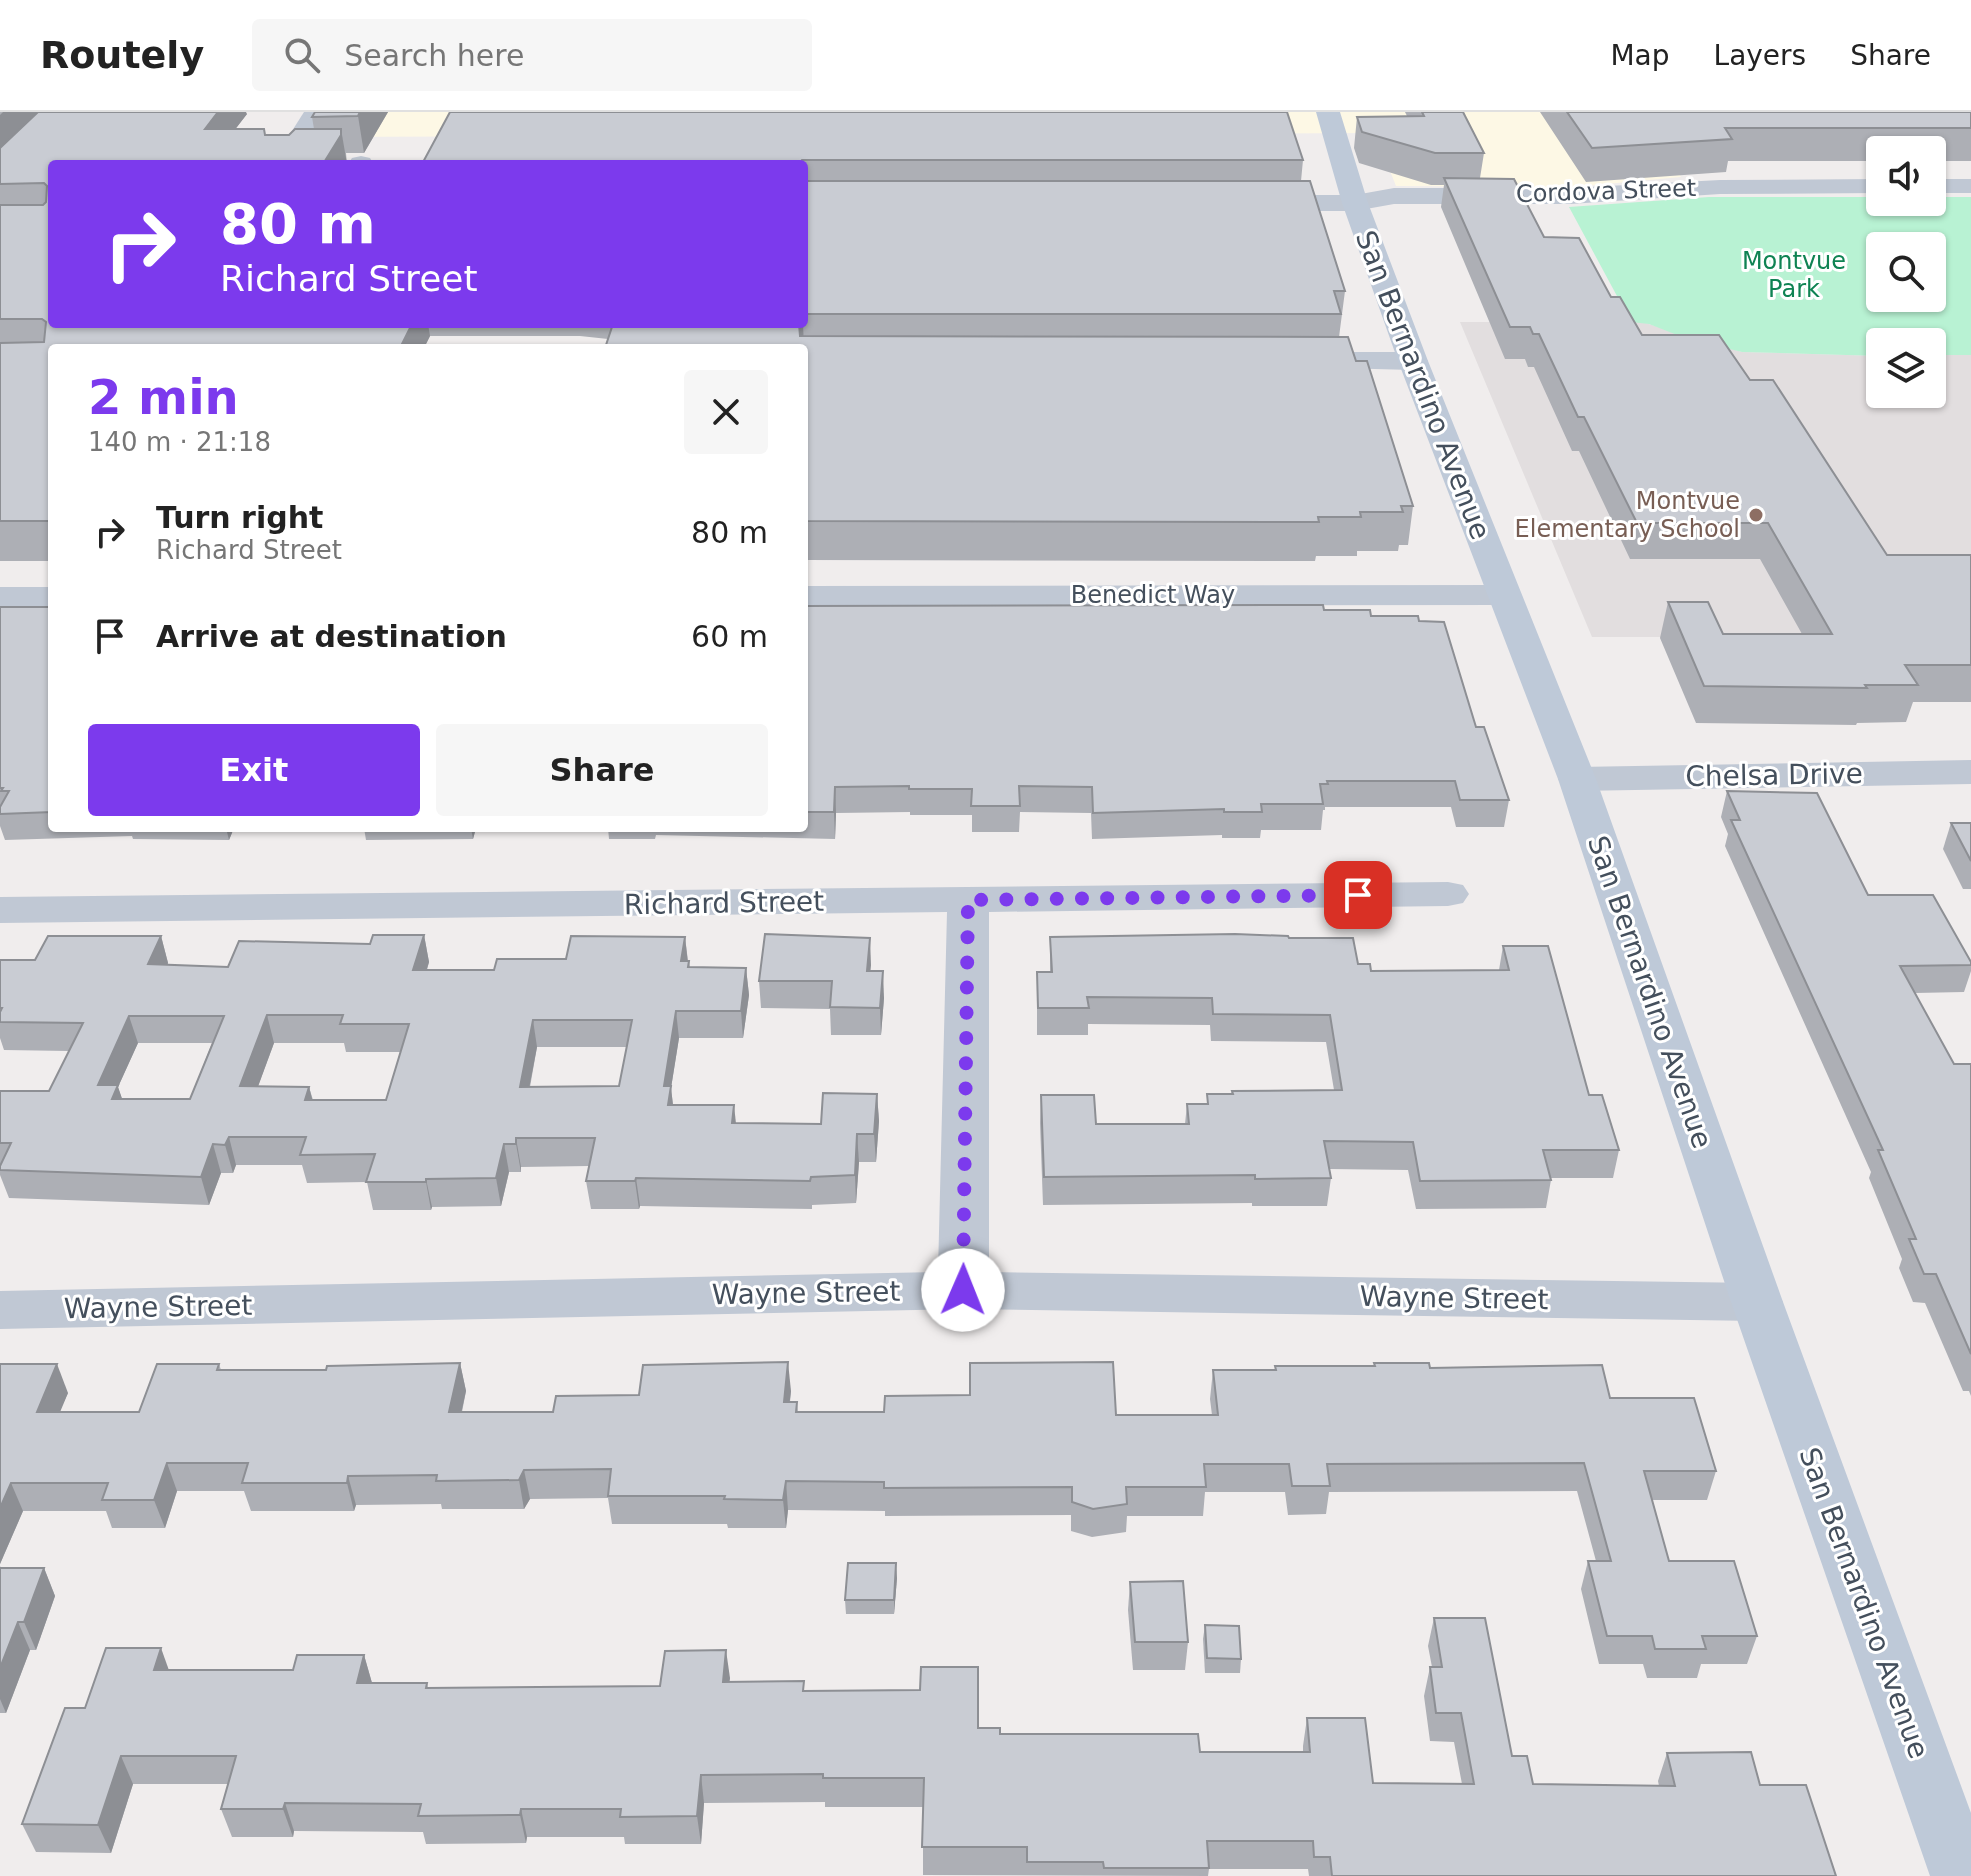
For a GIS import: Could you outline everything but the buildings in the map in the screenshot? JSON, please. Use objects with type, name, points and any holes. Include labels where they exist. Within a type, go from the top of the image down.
[{"type":"main road","name":"San Bernardino Avenue","points":[[1328,112],[1355,203],[1413,361],[1502,595],[1577,779],[1757,1302],[1962,1876]]},
{"type":"street","points":[[286,160],[316,112]]},
{"type":"street","name":"Cordova Street","points":[[1228,203],[1355,203],[1394,196],[1570,196],[1720,187],[1866,186]]},
{"type":"street","points":[[1946,186],[1971,186]]},
{"type":"street","points":[[1277,361],[1413,361]]},
{"type":"street","name":"Benedict Way","points":[[808,596],[1502,595]]},
{"type":"street","points":[[0,597],[48,597]]},
{"type":"street","name":"Chelsa Drive","points":[[1577,779],[1971,772]]},
{"type":"street","name":"Richard Street","points":[[0,910],[1448,894]]},
{"type":"street","points":[[963,1290],[968,900]]},
{"type":"street","name":"Wayne Street","points":[[0,1310],[963,1290],[1757,1302]]},
{"type":"shaded area","points":[[337,112],[1971,112],[1648,124],[1681,177],[1575,187],[1396,186],[1375,133],[318,137]]},
{"type":"shaded area","name":"Montvue Elementary School","points":[[1460,322],[1642,322],[1742,352],[1866,356],[1866,408],[1946,408],[1946,355],[1971,355],[1971,640],[1932,637],[1592,637]]},
{"type":"green space","name":"Montvue Park","points":[[1709,197],[1866,197],[1866,216],[1946,216],[1946,197],[1971,197],[1971,355],[1946,355],[1946,328],[1866,328],[1866,356],[1742,352],[1685,338],[1649,324],[1631,322],[1569,207]]},
{"type":"place","name":"Montvue Elementary School","points":[[1756,515]]},
{"type":"route","points":[[963,1290],[968,900],[1358,895]]}]
